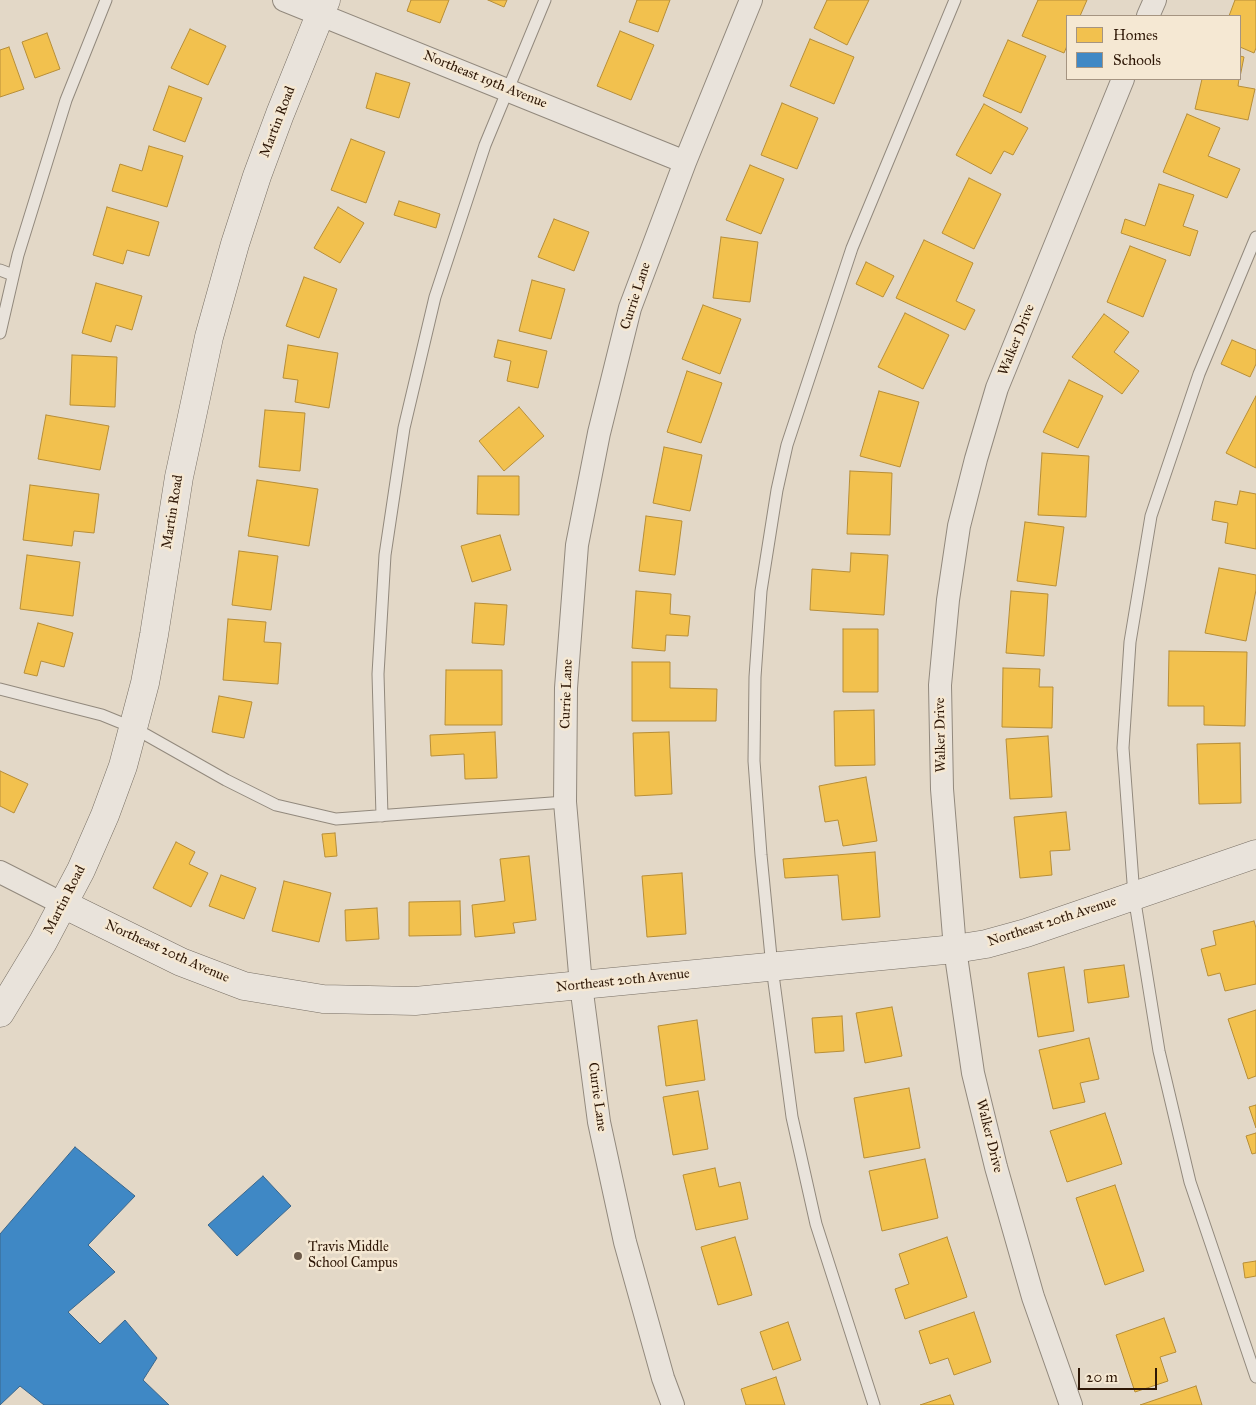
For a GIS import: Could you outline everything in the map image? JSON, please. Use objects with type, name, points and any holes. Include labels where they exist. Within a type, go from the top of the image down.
[{"type":"street","name":"Northeast 19th Avenue","points":[[284,0],[323,7],[508,90],[684,162]]},
{"type":"street","name":"Currie Lane","points":[[673,1405],[663,1378],[625,1242],[599,1122],[581,985],[566,802],[566,688],[577,545],[600,433],[630,308],[684,162],[751,0]]},
{"type":"street","points":[[1148,15],[1155,0]]},
{"type":"street","name":"Martin Road","points":[[0,1013],[44,942],[81,870],[105,815],[123,766],[146,683],[178,477],[209,337],[235,244],[257,176],[323,7]]},
{"type":"street","name":"Walker Drive","points":[[1071,1405],[1033,1297],[996,1167],[973,1073],[955,949],[942,789],[940,685],[948,600],[959,526],[997,388],[1123,80]]},
{"type":"street","name":"Northeast 20th Avenue","points":[[0,872],[182,962],[244,986],[323,999],[415,1002],[955,949],[986,944],[1026,933],[1256,854]]},
{"type":"lane","points":[[0,333],[18,254],[66,100],[106,0]]},
{"type":"lane","points":[[382,816],[378,674],[385,555],[404,428],[434,297],[485,145],[545,0]]},
{"type":"lane","points":[[874,1405],[816,1224],[792,1117],[772,967],[761,855],[755,770],[755,677],[761,591],[777,490],[787,445],[852,248],[955,0]]},
{"type":"lane","points":[[1256,237],[1200,374],[1151,516],[1130,642],[1123,748],[1134,896],[1159,1051],[1190,1182],[1256,1377]]},
{"type":"lane","points":[[0,270],[13,275]]},
{"type":"lane","points":[[0,689],[102,715],[134,728],[276,806],[336,819],[566,802]]},
{"type":"building: Homes","points":[[411,0],[449,0],[440,23],[407,11]]},
{"type":"building: Homes","points":[[488,0],[507,0],[504,7]]},
{"type":"building: Homes","points":[[637,0],[670,0],[658,32],[629,22]]},
{"type":"building: Homes","points":[[827,0],[869,0],[847,45],[814,28]]},
{"type":"building: Homes","points":[[1038,0],[1087,0],[1080,15],[1066,15],[1066,48],[1064,53],[1022,36]]},
{"type":"building: Homes","points":[[1235,0],[1256,0],[1256,48],[1254,53],[1241,47],[1241,15],[1229,15]]},
{"type":"building: Homes","points":[[190,29],[226,46],[208,85],[171,68]]},
{"type":"building: Homes","points":[[620,31],[654,45],[631,100],[597,86]]},
{"type":"building: Homes","points":[[47,33],[60,69],[35,78],[22,42]]},
{"type":"building: Homes","points":[[810,39],[854,57],[834,104],[790,86]]},
{"type":"building: Homes","points":[[1008,40],[1046,56],[1021,113],[983,96]]},
{"type":"building: Homes","points":[[9,47],[24,89],[0,97],[0,50]]},
{"type":"building: Homes","points":[[1241,56],[1244,57],[1241,72]]},
{"type":"building: Homes","points":[[376,73],[410,83],[399,118],[366,108]]},
{"type":"building: Homes","points":[[1202,80],[1239,80],[1238,86],[1255,89],[1248,120],[1195,109]]},
{"type":"building: Homes","points":[[169,86],[202,98],[185,142],[153,130]]},
{"type":"building: Homes","points":[[782,103],[818,118],[797,169],[761,155]]},
{"type":"building: Homes","points":[[984,104],[1028,128],[1013,155],[1004,151],[991,174],[956,155]]},
{"type":"building: Homes","points":[[1187,114],[1220,128],[1208,156],[1240,169],[1227,198],[1163,172]]},
{"type":"building: Homes","points":[[351,139],[385,152],[366,203],[331,190]]},
{"type":"building: Homes","points":[[149,146],[183,156],[167,207],[112,191],[120,164],[142,171]]},
{"type":"building: Homes","points":[[750,165],[784,179],[761,234],[726,220]]},
{"type":"building: Homes","points":[[969,178],[1001,194],[974,249],[942,233]]},
{"type":"building: Homes","points":[[1159,184],[1194,195],[1183,226],[1198,231],[1190,256],[1121,233],[1125,219],[1145,226]]},
{"type":"building: Homes","points":[[399,201],[440,214],[436,228],[394,215]]},
{"type":"building: Homes","points":[[107,207],[159,222],[149,256],[127,250],[123,264],[93,255]]},
{"type":"building: Homes","points":[[338,207],[364,223],[340,263],[314,248]]},
{"type":"building: Homes","points":[[554,219],[589,232],[574,271],[538,257]]},
{"type":"building: Homes","points":[[721,237],[758,242],[750,302],[713,298]]},
{"type":"building: Homes","points":[[924,240],[973,263],[956,301],[975,310],[965,330],[896,298]]},
{"type":"building: Homes","points":[[1130,246],[1166,260],[1143,317],[1107,302]]},
{"type":"building: Homes","points":[[866,262],[894,276],[883,297],[856,284]]},
{"type":"building: Homes","points":[[304,277],[337,289],[319,338],[286,326]]},
{"type":"building: Homes","points":[[532,280],[565,289],[551,339],[519,331]]},
{"type":"building: Homes","points":[[96,283],[142,296],[132,330],[116,325],[111,342],[82,333]]},
{"type":"building: Homes","points":[[703,305],[741,319],[720,374],[682,359]]},
{"type":"building: Homes","points":[[905,313],[949,335],[923,389],[878,367]]},
{"type":"building: Homes","points":[[1104,314],[1129,332],[1114,352],[1139,371],[1122,394],[1072,357]]},
{"type":"building: Homes","points":[[498,340],[547,351],[538,388],[507,381],[511,361],[494,357]]},
{"type":"building: Homes","points":[[1232,340],[1256,350],[1256,364],[1250,377],[1221,364]]},
{"type":"building: Homes","points":[[288,345],[338,353],[329,408],[295,402],[298,380],[283,378]]},
{"type":"building: Homes","points":[[72,355],[117,357],[115,407],[70,405]]},
{"type":"building: Homes","points":[[687,371],[722,383],[701,443],[667,432]]},
{"type":"building: Homes","points":[[1069,380],[1103,396],[1078,448],[1043,432]]},
{"type":"building: Homes","points":[[879,391],[919,402],[900,467],[860,456]]},
{"type":"building: Homes","points":[[1256,396],[1256,468],[1226,453]]},
{"type":"building: Homes","points":[[519,407],[544,436],[504,471],[479,441]]},
{"type":"building: Homes","points":[[265,410],[305,413],[300,471],[259,467]]},
{"type":"building: Homes","points":[[46,415],[109,426],[100,470],[38,459]]},
{"type":"building: Homes","points":[[664,447],[702,455],[690,511],[653,503]]},
{"type":"building: Homes","points":[[1042,453],[1089,456],[1086,517],[1038,515]]},
{"type":"building: Homes","points":[[850,471],[892,473],[890,535],[847,534]]},
{"type":"building: Homes","points":[[478,476],[519,476],[519,515],[477,514]]},
{"type":"building: Homes","points":[[257,480],[318,489],[309,546],[248,536]]},
{"type":"building: Homes","points":[[30,485],[99,494],[94,533],[74,531],[72,546],[23,540]]},
{"type":"building: Homes","points":[[1240,491],[1256,494],[1256,549],[1225,543],[1228,523],[1212,520],[1215,501],[1237,505]]},
{"type":"building: Homes","points":[[646,516],[682,521],[675,575],[639,571]]},
{"type":"building: Homes","points":[[1025,522],[1064,527],[1056,586],[1017,581]]},
{"type":"building: Homes","points":[[500,535],[511,570],[472,582],[461,546]]},
{"type":"building: Homes","points":[[239,551],[278,556],[271,610],[232,605]]},
{"type":"building: Homes","points":[[851,553],[888,555],[884,615],[810,610],[812,569],[850,572]]},
{"type":"building: Homes","points":[[27,555],[80,562],[73,616],[20,609]]},
{"type":"building: Homes","points":[[1219,568],[1256,575],[1256,590],[1246,641],[1205,633]]},
{"type":"building: Homes","points":[[636,591],[671,594],[670,614],[690,616],[688,636],[666,635],[665,651],[632,648]]},
{"type":"building: Homes","points":[[1011,591],[1048,594],[1044,656],[1006,653]]},
{"type":"building: Homes","points":[[475,603],[507,605],[504,645],[472,643]]},
{"type":"building: Homes","points":[[228,619],[266,622],[264,642],[281,643],[278,684],[223,680]]},
{"type":"building: Homes","points":[[38,623],[73,633],[64,667],[41,661],[37,676],[24,673]]},
{"type":"building: Homes","points":[[843,629],[878,629],[878,692],[843,692]]},
{"type":"building: Homes","points":[[1169,651],[1247,652],[1245,726],[1204,725],[1204,706],[1168,706]]},
{"type":"building: Homes","points":[[632,662],[670,662],[670,688],[717,689],[716,721],[632,721]]},
{"type":"building: Homes","points":[[1003,668],[1040,669],[1039,687],[1053,687],[1052,728],[1002,727]]},
{"type":"building: Homes","points":[[446,670],[502,670],[502,725],[445,725]]},
{"type":"building: Homes","points":[[219,696],[252,702],[244,738],[212,732]]},
{"type":"building: Homes","points":[[874,710],[875,765],[835,766],[834,711]]},
{"type":"building: Homes","points":[[495,732],[497,778],[465,779],[464,754],[431,756],[430,735]]},
{"type":"building: Homes","points":[[669,732],[672,794],[635,796],[633,733]]},
{"type":"building: Homes","points":[[1048,736],[1052,797],[1010,799],[1006,739]]},
{"type":"building: Homes","points":[[1240,743],[1241,803],[1199,804],[1197,744]]},
{"type":"building: Homes","points":[[0,771],[28,784],[14,813],[0,806]]},
{"type":"building: Homes","points":[[866,777],[877,841],[843,846],[838,820],[825,822],[819,786]]},
{"type":"building: Homes","points":[[1066,812],[1070,850],[1050,851],[1052,875],[1020,878],[1014,817]]},
{"type":"building: Homes","points":[[335,833],[337,856],[325,857],[322,834]]},
{"type":"building: Homes","points":[[176,842],[195,852],[189,864],[208,873],[191,907],[153,888]]},
{"type":"building: Homes","points":[[875,852],[880,917],[842,920],[838,875],[785,878],[783,859]]},
{"type":"building: Homes","points":[[529,856],[536,920],[513,923],[515,933],[475,937],[472,905],[505,901],[500,859]]},
{"type":"building: Homes","points":[[682,873],[686,934],[647,937],[642,876]]},
{"type":"building: Homes","points":[[221,875],[256,888],[244,919],[209,906]]},
{"type":"building: Homes","points":[[284,881],[331,893],[319,942],[272,931]]},
{"type":"building: Homes","points":[[460,901],[461,935],[409,936],[409,902]]},
{"type":"building: Homes","points":[[377,908],[379,939],[346,941],[345,910]]},
{"type":"building: Homes","points":[[1254,921],[1256,928],[1256,984],[1225,991],[1220,973],[1208,976],[1201,949],[1216,945],[1213,931]]},
{"type":"building: Homes","points":[[1124,965],[1129,997],[1088,1003],[1084,970]]},
{"type":"building: Homes","points":[[1064,967],[1074,1031],[1038,1037],[1028,973]]},
{"type":"building: Homes","points":[[892,1007],[902,1056],[865,1063],[856,1013]]},
{"type":"building: Homes","points":[[1256,1010],[1256,1076],[1248,1079],[1228,1019]]},
{"type":"building: Homes","points":[[842,1016],[844,1051],[815,1053],[812,1018]]},
{"type":"building: Homes","points":[[697,1020],[705,1080],[666,1086],[658,1026]]},
{"type":"building: Homes","points":[[1089,1038],[1099,1079],[1080,1083],[1085,1102],[1053,1109],[1039,1050]]},
{"type":"building: Homes","points":[[909,1088],[920,1148],[864,1158],[854,1098]]},
{"type":"building: Homes","points":[[698,1091],[708,1149],[673,1155],[663,1097]]},
{"type":"building: Homes","points":[[1256,1105],[1256,1128],[1249,1107]]},
{"type":"building: Homes","points":[[1105,1113],[1122,1164],[1067,1182],[1050,1131]]},
{"type":"building: Homes","points":[[1256,1133],[1256,1153],[1252,1154],[1246,1136]]},
{"type":"building: Homes","points":[[925,1159],[938,1218],[882,1231],[869,1171]]},
{"type":"building: Homes","points":[[715,1168],[719,1187],[740,1182],[748,1219],[696,1230],[683,1175]]},
{"type":"building: Homes","points":[[1115,1185],[1144,1271],[1105,1285],[1076,1198]]},
{"type":"building: Homes","points":[[735,1237],[752,1295],[718,1305],[701,1247]]},
{"type":"building: Homes","points":[[947,1237],[967,1297],[905,1319],[895,1289],[909,1284],[899,1254]]},
{"type":"building: Homes","points":[[1256,1261],[1256,1276],[1245,1278],[1243,1263]]},
{"type":"building: Homes","points":[[974,1312],[991,1362],[954,1375],[948,1358],[930,1364],[919,1331]]},
{"type":"building: Homes","points":[[1164,1318],[1176,1352],[1160,1357],[1168,1381],[1135,1392],[1116,1335]]},
{"type":"building: Homes","points":[[788,1322],[801,1360],[773,1370],[760,1332]]},
{"type":"building: Homes","points":[[776,1377],[785,1405],[746,1405],[741,1389]]},
{"type":"building: Homes","points":[[1196,1386],[1202,1405],[1140,1405]]},
{"type":"building: Homes","points":[[950,1395],[954,1405],[920,1405]]},
{"type":"building: Schools","points":[[75,1147],[135,1196],[88,1245],[115,1272],[68,1312],[100,1344],[125,1320],[157,1358],[143,1380],[169,1405],[44,1405],[20,1386],[0,1405],[0,1234]]},
{"type":"building: Schools","points":[[263,1176],[291,1206],[237,1256],[208,1225]]},
{"type":"place","name":"Travis Middle School Campus","points":[[298,1256]]}]
